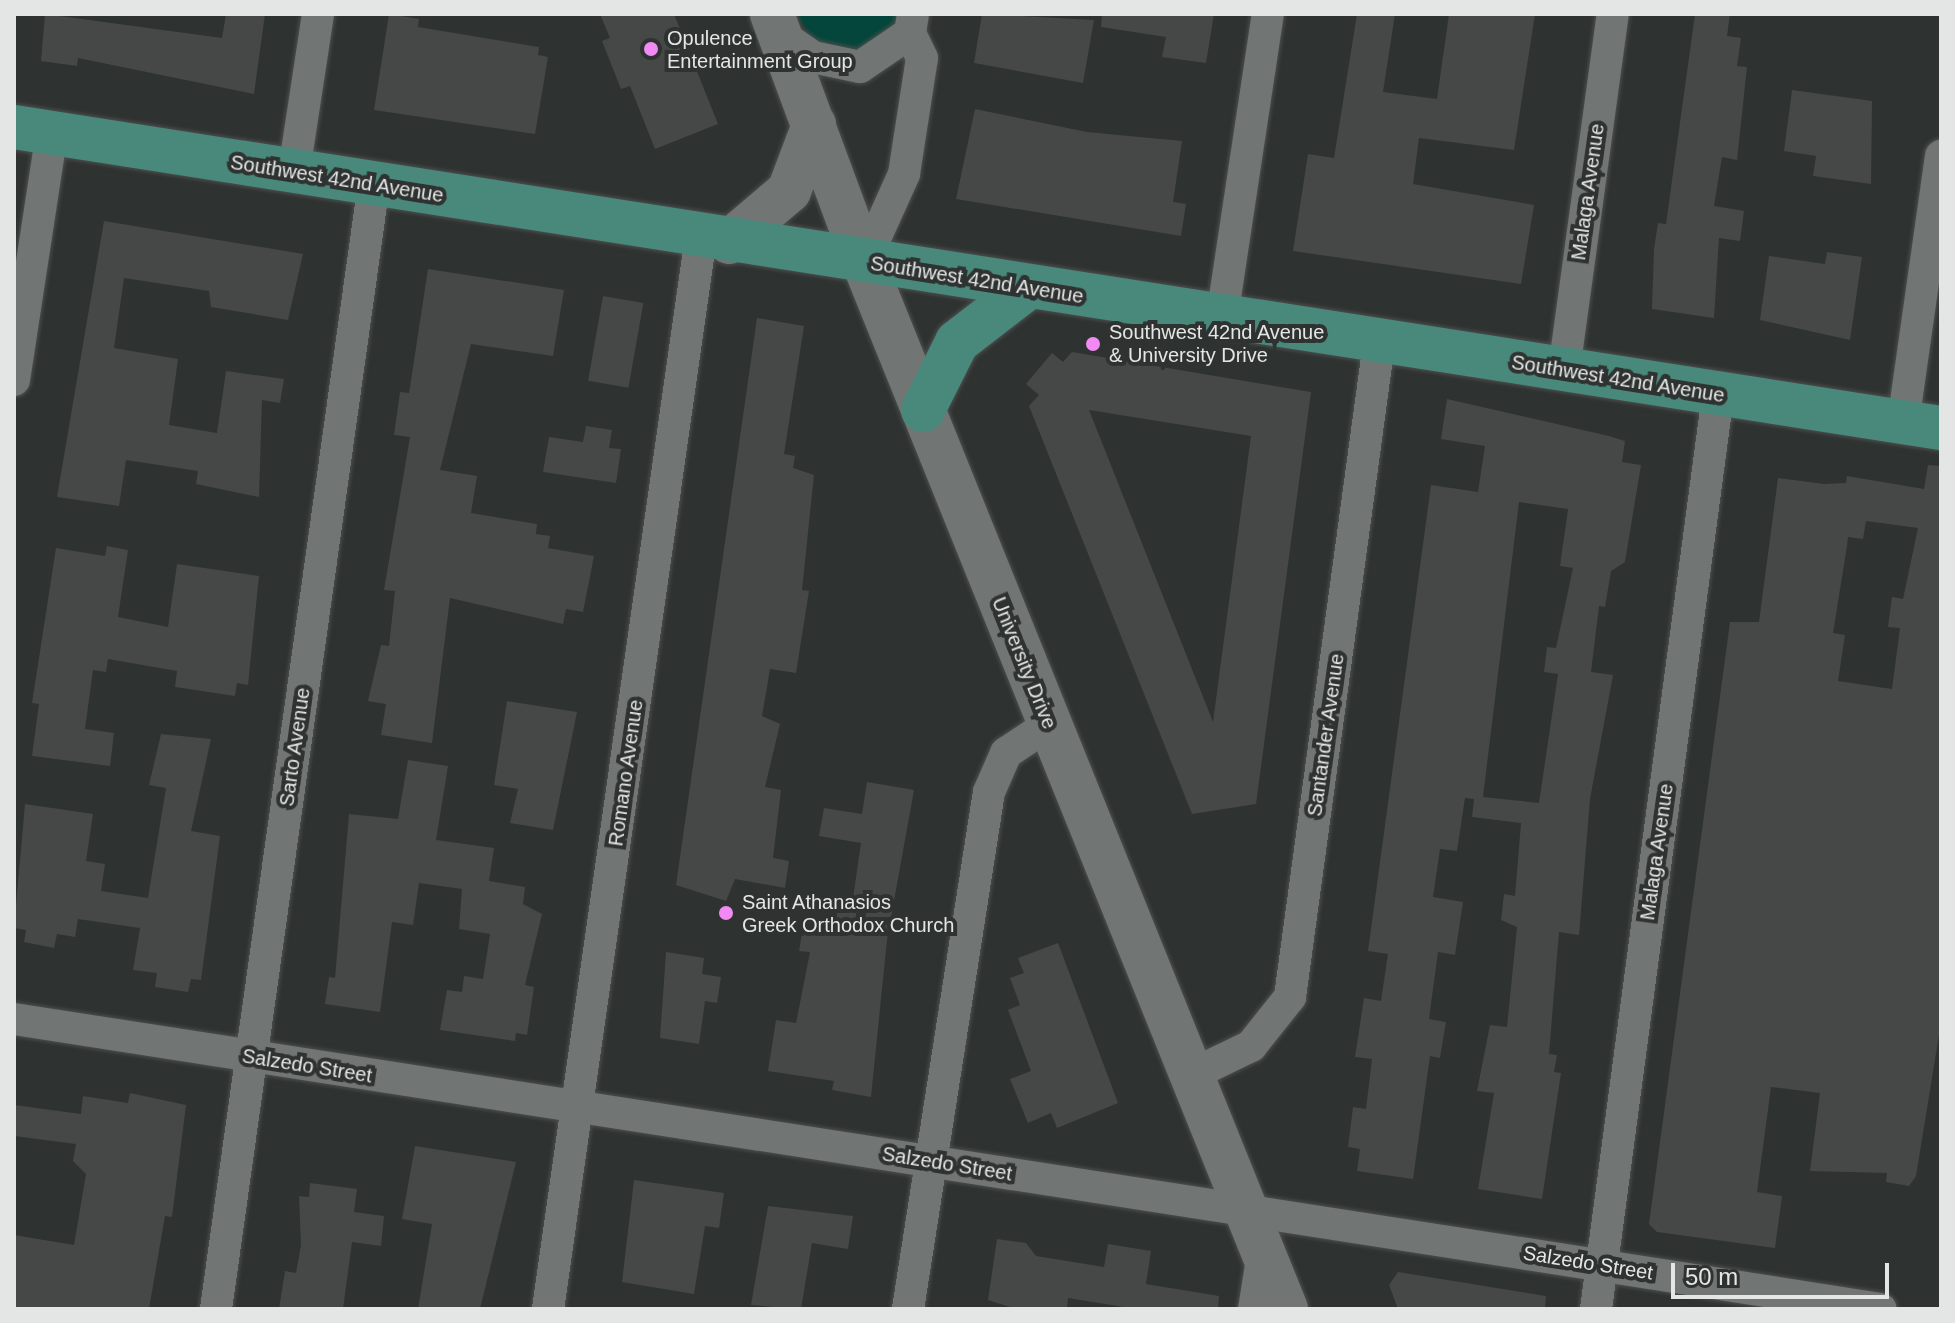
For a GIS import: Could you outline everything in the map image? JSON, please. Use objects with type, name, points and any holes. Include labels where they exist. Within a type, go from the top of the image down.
[{"type":"main road","name":"Southwest 42nd Avenue","points":[[33,130],[715,240],[1922,425]]},
{"type":"main road","points":[[923,410],[957,342],[1027,288]]},
{"type":"street","points":[[294,171],[318,14]]},
{"type":"street","points":[[1222,317],[1268,14]]},
{"type":"street","name":"Malaga Avenue","points":[[1564,370],[1613,14]]},
{"type":"street","points":[[776,24],[813,57],[860,67],[912,24],[922,58],[904,174],[864,263]]},
{"type":"street","name":"University Drive","points":[[776,24],[864,263],[1286,1309]]},
{"type":"street","points":[[715,240],[789,191],[814,125]]},
{"type":"street","points":[[14,380],[33,130]]},
{"type":"street","points":[[1922,425],[1941,156]]},
{"type":"street","name":"Sarto Avenue","points":[[216,1309],[374,184]]},
{"type":"street","name":"Romano Avenue","points":[[548,1309],[715,240]]},
{"type":"street","name":"Santander Avenue","points":[[1191,1075],[1251,1046],[1290,997],[1379,343]]},
{"type":"street","name":"Malaga Avenue","points":[[1596,1309],[1718,395]]},
{"type":"street","points":[[908,1309],[995,770],[1016,744],[1048,725]]},
{"type":"street","name":"Salzedo Street","points":[[14,1019],[1881,1309]]},
{"type":"street","points":[[1254,1309],[1263,1253]]},
{"type":"green space","points":[[796,14],[906,14],[870,54],[814,41]]},
{"type":"building","points":[[45,14],[222,38],[226,14],[265,14],[254,94],[78,58],[77,66],[41,61]]},
{"type":"building","points":[[389,14],[419,19],[418,27],[539,47],[538,55],[548,57],[535,134],[374,110]]},
{"type":"building","points":[[600,14],[674,14],[718,124],[655,149],[630,86],[621,89],[602,41],[610,38]]},
{"type":"building","points":[[982,14],[1094,20],[1083,83],[974,63]]},
{"type":"building","points":[[1102,14],[1214,14],[1206,63],[1162,57],[1166,37],[1101,27]]},
{"type":"building","points":[[1357,14],[1395,14],[1383,92],[1437,99],[1449,14],[1535,14],[1514,150],[1419,138],[1413,184],[1534,205],[1521,284],[1293,251],[1308,154],[1334,158]]},
{"type":"building","points":[[1695,14],[1730,14],[1727,36],[1741,38],[1737,66],[1747,67],[1737,160],[1722,157],[1714,206],[1744,211],[1740,241],[1719,238],[1714,318],[1652,309],[1654,249],[1658,223],[1666,224]]},
{"type":"building","points":[[1792,90],[1872,101],[1871,184],[1813,176],[1816,156],[1784,151]]},
{"type":"building","points":[[975,109],[1087,132],[1182,141],[1173,202],[1186,204],[1181,236],[956,199]]},
{"type":"building","points":[[104,221],[303,254],[288,320],[211,307],[209,291],[124,278],[114,348],[178,359],[169,425],[217,433],[226,371],[284,379],[280,403],[262,400],[259,497],[196,484],[198,471],[126,460],[119,506],[57,497]]},
{"type":"building","points":[[1827,252],[1862,257],[1850,340],[1760,320],[1769,256],[1825,264]]},
{"type":"building","points":[[428,269],[564,290],[553,356],[471,344],[440,470],[477,476],[471,513],[537,524],[536,534],[550,536],[548,548],[594,556],[583,612],[566,609],[563,624],[450,598],[432,743],[381,735],[386,704],[368,701],[381,645],[389,646],[395,591],[384,590],[410,437],[394,435],[400,392],[409,393]]},
{"type":"building","points":[[603,296],[643,303],[628,388],[588,381]]},
{"type":"building","points":[[757,318],[804,326],[784,454],[795,456],[793,468],[814,475],[802,590],[809,591],[796,673],[770,669],[762,716],[780,724],[765,787],[781,790],[773,858],[789,861],[785,888],[735,879],[726,901],[676,885]]},
{"type":"building","points":[[1072,352],[1311,392],[1256,804],[1192,814],[1029,406],[1039,395],[1026,384],[1052,353],[1063,362]],"holes":[[[1089,410],[1251,436],[1213,722]]]},
{"type":"building","points":[[1447,399],[1625,441],[1622,462],[1641,465],[1625,562],[1611,571],[1605,607],[1599,606],[1591,672],[1613,675],[1590,799],[1579,935],[1559,932],[1549,1054],[1557,1055],[1554,1072],[1561,1073],[1542,1199],[1478,1189],[1494,1093],[1477,1091],[1490,1025],[1507,1027],[1517,927],[1501,920],[1504,894],[1515,896],[1521,823],[1472,817],[1474,799],[1465,798],[1457,851],[1440,849],[1433,897],[1463,902],[1455,955],[1438,952],[1429,1019],[1446,1022],[1440,1058],[1430,1056],[1413,1179],[1357,1171],[1360,1149],[1348,1147],[1353,1107],[1366,1109],[1372,1059],[1355,1057],[1364,998],[1381,1001],[1388,954],[1368,951],[1431,485],[1478,492],[1485,446],[1441,439]],"holes":[[[1519,502],[1568,509],[1560,566],[1573,568],[1556,648],[1547,647],[1544,672],[1558,674],[1539,803],[1483,797]]]},
{"type":"building","points":[[586,426],[612,430],[609,448],[621,449],[616,483],[543,472],[549,437],[583,442]]},
{"type":"building","points":[[1928,465],[1941,466],[1941,1023],[1916,1176],[1909,1186],[1886,1182],[1887,1173],[1810,1171],[1820,1093],[1771,1087],[1757,1192],[1782,1196],[1775,1248],[1657,1232],[1649,1224],[1730,622],[1759,622],[1778,478],[1824,484],[1846,483],[1847,476],[1924,489]],"holes":[[[1866,521],[1918,528],[1903,599],[1892,597],[1888,627],[1900,628],[1892,689],[1838,681],[1845,635],[1833,633],[1848,537],[1863,539]]]},
{"type":"building","points":[[107,546],[128,550],[118,617],[168,627],[177,564],[259,576],[248,685],[237,683],[235,696],[175,687],[177,671],[108,659],[106,672],[93,670],[85,729],[114,733],[110,766],[32,756],[39,704],[32,703],[56,548],[105,556]]},
{"type":"building","points":[[507,701],[577,712],[553,830],[510,823],[518,789],[494,785]]},
{"type":"building","points":[[161,734],[211,739],[191,831],[220,836],[201,980],[191,979],[188,992],[155,987],[157,973],[133,970],[140,928],[78,919],[75,937],[57,934],[54,948],[24,942],[26,930],[14,928],[25,804],[93,814],[86,861],[105,864],[101,891],[148,898],[166,788],[149,785]]},
{"type":"building","points":[[408,760],[448,766],[436,840],[494,848],[489,881],[525,887],[523,904],[542,914],[525,985],[534,987],[527,1035],[516,1033],[515,1041],[440,1030],[447,990],[462,992],[464,976],[483,979],[490,934],[459,929],[462,889],[419,883],[413,925],[392,922],[380,1012],[325,1004],[329,977],[335,978],[349,814],[398,819]]},
{"type":"building","points":[[867,782],[914,790],[887,940],[871,1097],[832,1090],[834,1081],[768,1071],[776,1020],[796,1023],[810,952],[799,951],[803,927],[827,931],[833,895],[853,898],[861,843],[819,836],[824,808],[862,814]]},
{"type":"building","points":[[1058,943],[1118,1103],[1057,1128],[1051,1113],[1028,1123],[1010,1079],[1031,1071],[1008,1010],[1020,1005],[1010,978],[1024,973],[1018,958]]},
{"type":"building","points":[[666,952],[704,958],[702,974],[721,977],[717,1003],[705,1001],[699,1044],[660,1038]]},
{"type":"building","points":[[130,1093],[186,1105],[172,1217],[165,1216],[149,1309],[14,1309],[14,1235],[74,1245],[86,1174],[73,1161],[76,1144],[14,1136],[14,1105],[81,1114],[83,1096],[128,1103]]},
{"type":"building","points":[[415,1146],[516,1162],[480,1309],[418,1309],[432,1224],[402,1219]]},
{"type":"building","points":[[634,1180],[724,1193],[719,1228],[705,1226],[694,1294],[622,1282]]},
{"type":"building","points":[[310,1183],[357,1189],[354,1212],[384,1216],[381,1246],[352,1242],[343,1309],[279,1309],[285,1271],[296,1273],[301,1245],[299,1196],[309,1197]]},
{"type":"building","points":[[768,1206],[853,1216],[848,1249],[812,1243],[801,1309],[751,1305]]},
{"type":"building","points":[[997,1239],[1026,1243],[1036,1256],[1104,1267],[1108,1244],[1151,1251],[1146,1284],[1219,1296],[1218,1309],[1136,1309],[1068,1298],[1067,1309],[1016,1309],[988,1300]]},
{"type":"building","points":[[1398,1272],[1546,1296],[1545,1309],[1398,1309],[1389,1285]]},
{"type":"place","name":"Opulence Entertainment Group","points":[[651,49]]},
{"type":"place","name":"Southwest 42nd Avenue & University Drive","points":[[1093,344]]},
{"type":"place","name":"Saint Athanasios Greek Orthodox Church","points":[[726,913]]}]
